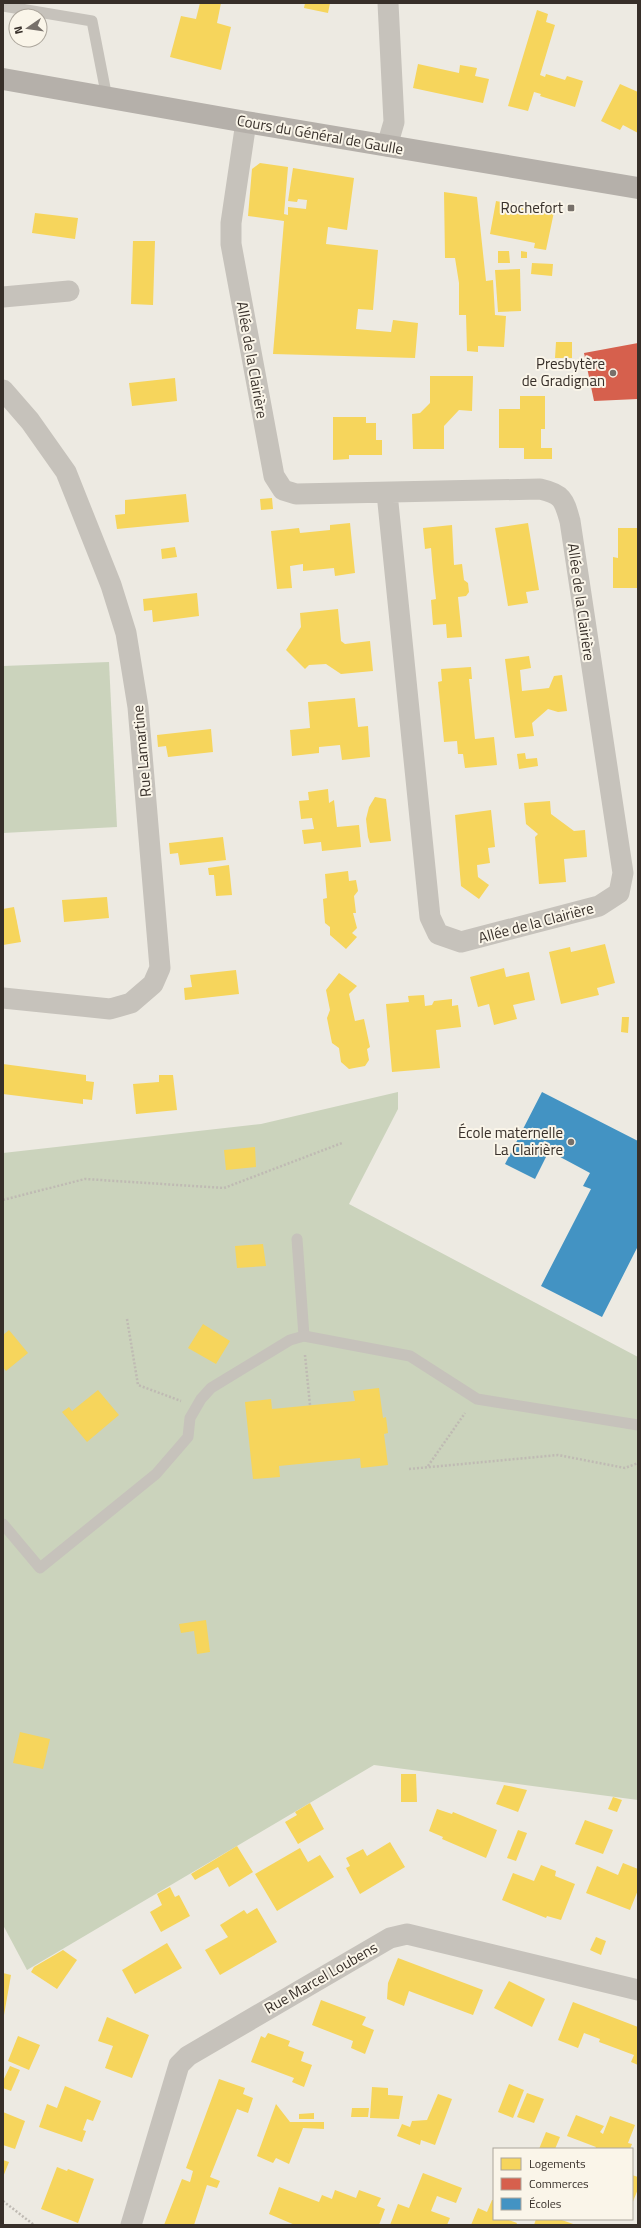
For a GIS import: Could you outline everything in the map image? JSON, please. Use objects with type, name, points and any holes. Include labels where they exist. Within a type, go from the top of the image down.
[{"type":"main road","name":"Cours du Général de Gaulle","points":[[3,79],[246,122],[638,188]]},
{"type":"street","points":[[387,146],[394,122],[388,3]]},
{"type":"street","name":"Allée de la Clairière","points":[[246,122],[231,223],[231,244],[274,476],[283,490],[296,494],[540,489],[553,492],[564,500],[570,521],[623,873],[619,893],[599,906],[461,942],[438,934],[430,917],[387,493]]},
{"type":"street","points":[[3,298],[69,291]]},
{"type":"street","name":"Rue Lamartine","points":[[3,390],[30,421],[66,472],[109,578],[126,632],[138,708],[160,968],[153,984],[131,1003],[110,1009],[3,998]]},
{"type":"street","name":"Rue Marcel Loubens","points":[[131,2225],[179,2065],[188,2056],[390,1938],[407,1934],[638,1990]]},
{"type":"lane","points":[[3,6],[92,21],[107,98]]},
{"type":"lane","points":[[297,1239],[304,1336]]},
{"type":"lane","points":[[3,1524],[40,1568],[156,1474],[188,1437],[190,1418],[201,1399],[211,1388],[290,1340],[304,1336],[410,1356],[475,1398],[638,1425]]},
{"type":"path","points":[[3,1200],[93,1178],[224,1188],[342,1144]]},
{"type":"path","points":[[127,1319],[138,1385],[196,1407]]},
{"type":"path","points":[[304,1336],[310,1405]]},
{"type":"path","points":[[428,1467],[475,1398]]},
{"type":"path","points":[[409,1469],[558,1455],[625,1468],[638,1464]]},
{"type":"path","points":[[3,2201],[34,2225]]},
{"type":"green space","points":[[109,662],[117,827],[3,833],[3,666]]},
{"type":"green space","points":[[398,1092],[398,1109],[349,1204],[638,1357],[638,1800],[374,1765],[27,1970],[3,1925],[3,1153],[261,1124]]},
{"type":"building: Logements","points":[[200,3],[221,3],[217,23],[231,27],[221,70],[170,57],[181,16],[196,19]]},
{"type":"building: Logements","points":[[305,3],[330,3],[328,13],[304,8]]},
{"type":"building: Logements","points":[[537,10],[548,14],[546,22],[555,25],[540,75],[545,77],[546,74],[565,80],[567,76],[583,81],[575,107],[540,96],[541,94],[534,92],[528,111],[508,106]]},
{"type":"building: Logements","points":[[418,64],[459,73],[460,65],[477,68],[475,76],[489,79],[483,103],[413,88]]},
{"type":"building: Logements","points":[[620,84],[638,92],[638,133],[623,125],[620,130],[601,121]]},
{"type":"building: Logements","points":[[260,163],[288,167],[284,214],[288,215],[288,207],[306,209],[307,200],[298,199],[297,202],[288,201],[293,168],[354,178],[347,230],[328,227],[326,244],[378,250],[373,310],[358,309],[356,329],[391,332],[393,320],[418,323],[415,358],[273,354],[284,221],[248,216],[252,169]]},
{"type":"building: Logements","points":[[444,192],[477,197],[486,281],[493,280],[495,315],[506,316],[504,347],[478,346],[478,352],[467,351],[466,315],[459,315],[459,283],[455,258],[445,258]]},
{"type":"building: Logements","points":[[496,201],[554,212],[546,250],[534,248],[535,243],[490,234]]},
{"type":"building: Logements","points":[[35,213],[78,218],[75,239],[32,233]]},
{"type":"building: Logements","points":[[133,241],[155,241],[153,305],[131,304]]},
{"type":"building: Logements","points":[[498,251],[509,251],[510,263],[498,263]]},
{"type":"building: Logements","points":[[521,251],[527,252],[527,258],[521,258]]},
{"type":"building: Logements","points":[[532,263],[553,264],[552,276],[531,274]]},
{"type":"building: Logements","points":[[520,269],[521,311],[498,312],[495,270]]},
{"type":"building: Logements","points":[[556,342],[572,342],[572,358],[555,358]]},
{"type":"building: Logements","points":[[430,376],[473,376],[472,411],[459,410],[444,426],[444,449],[413,449],[412,414],[420,413],[430,403]]},
{"type":"building: Logements","points":[[175,378],[177,401],[132,406],[129,383]]},
{"type":"building: Logements","points":[[520,396],[545,396],[545,429],[541,429],[541,448],[552,448],[552,459],[524,459],[524,448],[499,448],[499,409],[520,409]]},
{"type":"building: Logements","points":[[333,417],[366,417],[366,423],[376,423],[376,440],[382,440],[382,455],[349,455],[349,459],[333,460]]},
{"type":"building: Logements","points":[[186,494],[189,522],[117,529],[115,515],[125,514],[125,500]]},
{"type":"building: Logements","points":[[272,498],[273,509],[261,510],[260,499]]},
{"type":"building: Logements","points":[[350,523],[355,573],[335,576],[334,568],[303,571],[303,564],[290,566],[292,588],[277,589],[271,531],[299,528],[300,533],[330,530],[330,525]]},
{"type":"building: Logements","points":[[528,523],[539,590],[526,592],[528,603],[508,606],[495,528]]},
{"type":"building: Logements","points":[[452,525],[454,565],[462,564],[464,580],[468,583],[469,592],[466,596],[458,597],[462,637],[447,638],[446,624],[433,625],[431,600],[436,599],[431,548],[425,549],[423,528]]},
{"type":"building: Logements","points":[[618,528],[638,528],[638,588],[613,588],[613,557],[618,558]]},
{"type":"building: Logements","points":[[175,547],[177,557],[162,559],[161,549]]},
{"type":"building: Logements","points":[[197,593],[199,616],[153,622],[152,610],[144,611],[143,599]]},
{"type":"building: Logements","points":[[338,609],[341,641],[345,644],[370,641],[373,671],[341,674],[326,664],[309,665],[305,669],[286,650],[301,627],[300,613]]},
{"type":"building: Logements","points":[[529,656],[531,668],[520,670],[522,691],[549,688],[554,676],[562,675],[567,711],[558,712],[548,709],[532,723],[534,736],[515,738],[505,659]]},
{"type":"building: Logements","points":[[471,667],[472,679],[469,679],[475,739],[494,737],[497,765],[465,768],[463,754],[458,754],[457,741],[444,742],[438,682],[442,681],[441,669]]},
{"type":"building: Logements","points":[[355,698],[358,727],[368,726],[370,757],[342,760],[340,745],[319,747],[319,753],[292,756],[290,730],[310,728],[308,702]]},
{"type":"building: Logements","points":[[211,729],[213,752],[168,757],[166,746],[158,747],[157,735]]},
{"type":"building: Logements","points":[[525,753],[526,759],[537,758],[538,766],[519,769],[517,754]]},
{"type":"building: Logements","points":[[328,789],[329,803],[334,800],[337,827],[359,825],[361,847],[322,851],[321,842],[304,844],[302,830],[314,829],[312,818],[301,819],[299,801],[309,800],[308,792]]},
{"type":"building: Logements","points":[[375,797],[386,799],[391,841],[370,843],[366,819],[369,807]]},
{"type":"building: Logements","points":[[550,801],[551,814],[574,831],[585,830],[587,857],[564,859],[566,882],[539,884],[535,837],[538,834],[526,824],[524,803]]},
{"type":"building: Logements","points":[[491,810],[495,847],[488,848],[490,863],[477,865],[478,877],[489,885],[479,899],[461,886],[455,815]]},
{"type":"building: Logements","points":[[223,837],[226,860],[180,865],[178,853],[170,854],[169,843]]},
{"type":"building: Logements","points":[[229,865],[232,895],[216,896],[214,875],[209,875],[208,868]]},
{"type":"building: Logements","points":[[348,871],[349,881],[356,880],[358,891],[354,896],[356,913],[353,913],[357,928],[352,933],[357,937],[346,949],[330,935],[330,927],[325,923],[323,899],[327,898],[325,874]]},
{"type":"building: Logements","points":[[107,897],[109,918],[64,922],[62,900]]},
{"type":"building: Logements","points":[[14,907],[21,942],[3,945],[3,909]]},
{"type":"building: Logements","points":[[605,944],[615,983],[597,988],[599,995],[561,1004],[549,952],[570,947],[571,952]]},
{"type":"building: Logements","points":[[504,968],[506,977],[529,972],[535,1000],[513,1005],[517,1019],[494,1025],[489,1004],[478,1007],[470,977]]},
{"type":"building: Logements","points":[[236,970],[239,994],[185,1000],[184,988],[192,987],[190,975]]},
{"type":"building: Logements","points":[[339,973],[357,986],[349,994],[355,1021],[364,1019],[370,1047],[367,1049],[369,1060],[365,1066],[349,1069],[341,1062],[339,1048],[332,1043],[327,1018],[330,1010],[326,990]]},
{"type":"building: Logements","points":[[424,995],[425,1006],[432,1005],[434,1001],[452,999],[452,1006],[458,1005],[461,1027],[436,1030],[440,1068],[392,1072],[386,1004],[409,1002],[408,996]]},
{"type":"building: Logements","points":[[622,1017],[629,1017],[628,1033],[621,1032]]},
{"type":"building: Logements","points":[[3,1064],[86,1075],[86,1081],[94,1082],[92,1100],[83,1099],[83,1104],[3,1094]]},
{"type":"building: Logements","points":[[159,1075],[173,1075],[177,1110],[136,1114],[133,1084],[159,1082]]},
{"type":"building: Logements","points":[[255,1147],[256,1167],[226,1170],[224,1150]]},
{"type":"building: Logements","points":[[263,1244],[266,1266],[237,1268],[235,1246]]},
{"type":"building: Logements","points":[[203,1324],[230,1341],[216,1364],[188,1348]]},
{"type":"building: Logements","points":[[9,1330],[28,1353],[6,1371],[3,1367],[3,1335]]},
{"type":"building: Logements","points":[[379,1388],[383,1418],[386,1417],[388,1433],[384,1434],[388,1465],[361,1468],[360,1458],[279,1466],[280,1477],[253,1479],[245,1402],[271,1399],[272,1409],[355,1401],[353,1391]]},
{"type":"building: Logements","points":[[98,1390],[119,1415],[87,1442],[62,1412],[69,1407],[72,1411]]},
{"type":"building: Logements","points":[[206,1620],[210,1652],[197,1654],[194,1631],[181,1633],[179,1624]]},
{"type":"building: Logements","points":[[20,1732],[50,1739],[43,1769],[13,1763]]},
{"type":"building: Logements","points":[[401,1774],[416,1774],[417,1802],[401,1802]]},
{"type":"building: Logements","points":[[504,1785],[527,1790],[518,1812],[496,1804]]},
{"type":"building: Logements","points":[[613,1797],[622,1800],[617,1812],[608,1809]]},
{"type":"building: Logements","points":[[310,1803],[324,1829],[298,1844],[285,1822],[297,1815],[295,1812]]},
{"type":"building: Logements","points":[[437,1809],[452,1814],[453,1812],[497,1830],[486,1858],[442,1839],[443,1837],[429,1831]]},
{"type":"building: Logements","points":[[585,1820],[613,1830],[603,1854],[575,1844]]},
{"type":"building: Logements","points":[[518,1830],[527,1833],[516,1861],[507,1858]]},
{"type":"building: Logements","points":[[390,1842],[405,1867],[360,1894],[346,1868],[350,1866],[346,1858],[363,1849],[367,1856]]},
{"type":"building: Logements","points":[[237,1846],[253,1872],[229,1887],[218,1867],[195,1880],[191,1874]]},
{"type":"building: Logements","points":[[300,1848],[308,1862],[320,1855],[334,1877],[277,1911],[255,1874]]},
{"type":"building: Logements","points":[[623,1863],[638,1869],[638,1890],[630,1910],[586,1893],[597,1866],[618,1875]]},
{"type":"building: Logements","points":[[541,1865],[556,1871],[555,1876],[575,1884],[561,1920],[547,1916],[546,1918],[502,1900],[513,1873],[534,1881]]},
{"type":"building: Logements","points":[[170,1887],[175,1897],[179,1895],[190,1916],[161,1932],[150,1912],[162,1905],[157,1894]]},
{"type":"building: Logements","points":[[257,1908],[277,1942],[220,1975],[205,1950],[228,1937],[220,1925],[244,1910],[247,1914]]},
{"type":"building: Logements","points":[[596,1937],[606,1941],[601,1955],[590,1950]]},
{"type":"building: Logements","points":[[167,1943],[182,1968],[135,1994],[122,1970]]},
{"type":"building: Logements","points":[[63,1950],[77,1960],[57,1989],[31,1972],[34,1967]]},
{"type":"building: Logements","points":[[398,1958],[483,1990],[473,2015],[409,1991],[404,2006],[387,1999],[388,1983]]},
{"type":"building: Logements","points":[[3,1973],[11,1975],[4,2015],[3,2015]]},
{"type":"building: Logements","points":[[509,1981],[545,1999],[532,2027],[494,2008]]},
{"type":"building: Logements","points":[[321,2000],[366,2017],[362,2025],[374,2030],[365,2054],[351,2048],[353,2041],[312,2025]]},
{"type":"building: Logements","points":[[573,2002],[638,2027],[638,2065],[631,2062],[634,2055],[599,2042],[600,2039],[584,2033],[578,2048],[558,2040]]},
{"type":"building: Logements","points":[[107,2017],[149,2035],[132,2078],[105,2068],[113,2046],[98,2041]]},
{"type":"building: Logements","points":[[268,2033],[290,2041],[288,2046],[304,2052],[301,2061],[312,2065],[304,2087],[292,2082],[294,2078],[251,2062],[261,2036],[265,2038]]},
{"type":"building: Logements","points":[[18,2036],[40,2045],[29,2070],[8,2061]]},
{"type":"building: Logements","points":[[10,2066],[20,2070],[11,2091],[3,2088],[3,2081]]},
{"type":"building: Logements","points":[[219,2079],[245,2088],[243,2094],[253,2098],[248,2113],[237,2109],[210,2177],[220,2181],[217,2188],[207,2185],[194,2225],[164,2225],[182,2179],[190,2182],[193,2171],[186,2168]]},
{"type":"building: Logements","points":[[509,2084],[524,2090],[513,2118],[498,2112]]},
{"type":"building: Logements","points":[[65,2086],[101,2101],[93,2121],[87,2119],[83,2130],[86,2131],[82,2142],[39,2127],[47,2104],[57,2108]]},
{"type":"building: Logements","points":[[372,2087],[388,2088],[388,2095],[403,2096],[399,2119],[370,2118]]},
{"type":"building: Logements","points":[[527,2093],[544,2099],[534,2123],[517,2117]]},
{"type":"building: Logements","points":[[438,2094],[452,2099],[435,2145],[421,2140],[420,2145],[397,2136],[402,2124],[410,2127],[412,2121],[427,2120]]},
{"type":"building: Logements","points":[[276,2104],[290,2122],[324,2122],[324,2129],[303,2128],[289,2164],[276,2158],[273,2163],[257,2156]]},
{"type":"building: Logements","points":[[352,2108],[369,2108],[368,2117],[351,2117]]},
{"type":"building: Logements","points":[[3,2112],[25,2121],[15,2149],[3,2145]]},
{"type":"building: Logements","points":[[314,2113],[314,2119],[299,2119],[299,2114]]},
{"type":"building: Logements","points":[[576,2115],[604,2126],[600,2132],[603,2134],[610,2116],[635,2125],[628,2143],[632,2144],[630,2148],[596,2148],[567,2136]]},
{"type":"building: Logements","points":[[546,2132],[560,2137],[555,2148],[539,2148]]},
{"type":"building: Logements","points":[[3,2160],[9,2162],[3,2177]]},
{"type":"building: Logements","points":[[57,2167],[67,2171],[68,2169],[94,2179],[78,2223],[41,2209]]},
{"type":"building: Logements","points":[[423,2173],[462,2188],[456,2203],[437,2196],[431,2211],[450,2218],[447,2225],[390,2225],[398,2204],[409,2208]]},
{"type":"building: Logements","points":[[633,2175],[638,2177],[638,2189],[633,2202]]},
{"type":"building: Logements","points":[[279,2187],[319,2202],[322,2195],[332,2199],[335,2190],[356,2198],[359,2190],[381,2198],[377,2206],[385,2209],[379,2225],[295,2225],[269,2214]]},
{"type":"building: Logements","points":[[493,2200],[493,2220],[509,2220],[517,2223],[516,2225],[471,2225],[478,2208],[487,2212]]},
{"type":"building: Logements","points":[[536,2220],[562,2220],[576,2225],[534,2225]]},
{"type":"building: Commerces","name":"Presbytère de Gradignan","points":[[638,343],[638,399],[594,401],[584,353]]},
{"type":"building: Écoles","points":[[542,1092],[638,1141],[638,1246],[602,1317],[541,1286],[591,1189],[583,1186],[590,1173],[549,1151],[535,1179],[505,1164]]},
{"type":"place","name":"Rochefort","points":[[571,208]]},
{"type":"place","name":"Presbytère de Gradignan","points":[[613,373]]},
{"type":"place","name":"École maternelle La Clairière","points":[[571,1142]]}]
